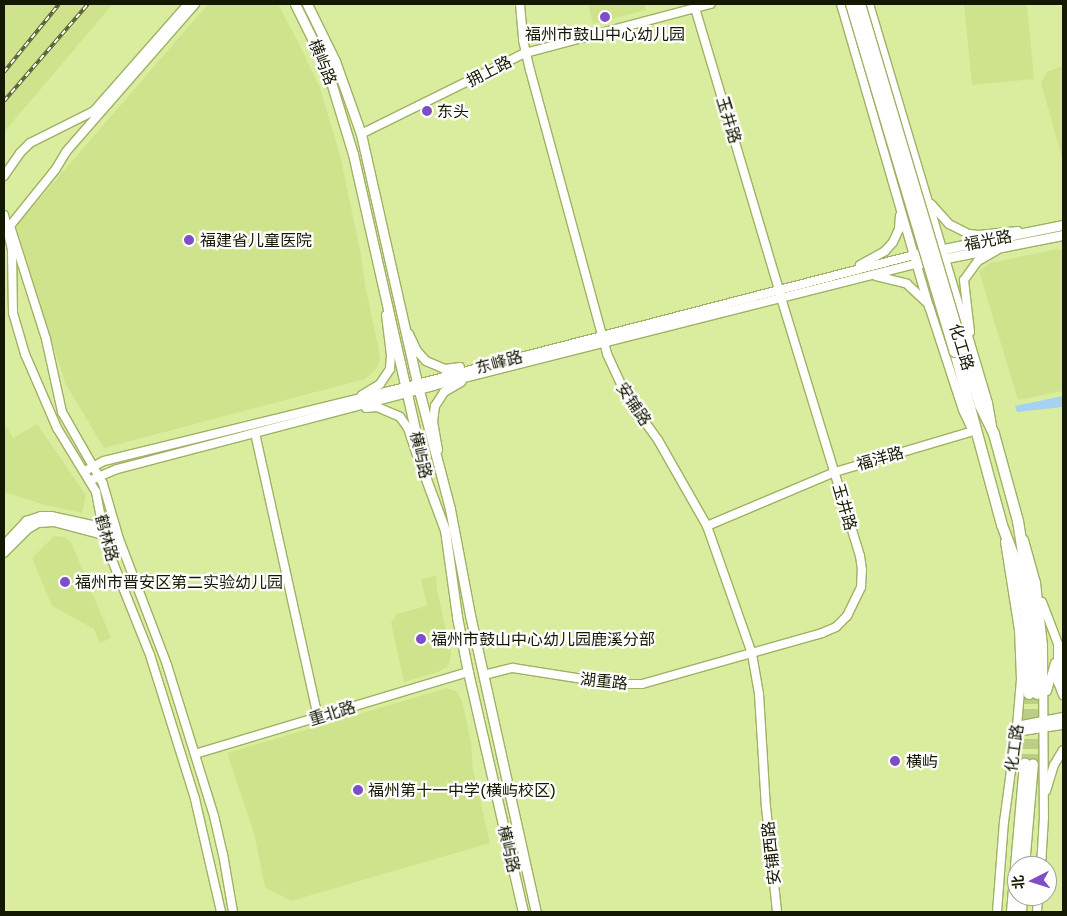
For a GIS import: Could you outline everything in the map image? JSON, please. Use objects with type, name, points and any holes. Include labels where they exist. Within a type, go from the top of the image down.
[{"type":"highway","name":"化工路","points":[[850,4],[963,348],[975,435],[1002,525],[1017,565],[1037,696]]},
{"type":"highway","name":"化工路","points":[[860,4],[980,405],[994,434],[1018,521],[1034,623],[1037,696]]},
{"type":"highway","name":"化工路","points":[[1018,856],[1029,764],[1024,856]]},
{"type":"main road","points":[[4,176],[20,152],[30,142],[91,114],[188,4]]},
{"type":"main road","name":"鹤林路","points":[[195,4],[66,152],[55,170],[10,226],[46,339],[62,412],[99,475],[115,526],[161,649],[195,754],[223,854],[233,912]]},
{"type":"main road","name":"横屿路","points":[[295,4],[323,60],[345,126],[426,479],[445,530],[457,618],[468,672],[523,912]]},
{"type":"main road","name":"横屿路","points":[[308,4],[335,61],[361,134],[402,320],[441,474],[536,912]]},
{"type":"main road","name":"安铺路","points":[[520,4],[525,53],[602,339],[623,391],[658,440],[707,526],[752,654],[760,706],[765,794]]},
{"type":"main road","name":"拥上路","points":[[361,134],[525,53],[711,4]]},
{"type":"main road","points":[[841,4],[929,306],[963,410],[975,435]]},
{"type":"main road","points":[[869,4],[946,258],[963,348]]},
{"type":"main road","name":"玉井路","points":[[695,8],[835,472],[862,570],[861,587],[854,606],[843,620],[827,631],[752,654]]},
{"type":"main road","points":[[844,273],[873,259],[893,242],[900,224],[897,194]]},
{"type":"main road","points":[[928,201],[950,224],[969,234],[1040,230]]},
{"type":"main road","name":"鹤林路","points":[[4,215],[12,258],[13,313],[25,354],[47,409],[91,480],[96,492],[103,535],[142,632],[164,694],[201,817],[221,912]]},
{"type":"main road","name":"福光路","points":[[915,260],[943,248],[1063,226]]},
{"type":"main road","name":"福光路","points":[[915,260],[946,258],[1063,236]]},
{"type":"main road","points":[[963,348],[964,280],[978,261],[1004,247]]},
{"type":"main road","points":[[4,254],[21,261]]},
{"type":"main road","name":"东峰路","points":[[780,294],[844,273],[915,260]]},
{"type":"main road","name":"东峰路","points":[[91,480],[99,475],[313,418],[501,362],[602,339],[780,294],[872,275],[915,260]]},
{"type":"main road","points":[[872,275],[907,284],[921,295],[929,306]]},
{"type":"main road","points":[[355,400],[377,386],[390,369],[391,355],[385,296]]},
{"type":"main road","points":[[402,320],[417,351],[434,366],[450,369],[491,360],[501,362]]},
{"type":"main road","name":"东峰路","points":[[418,386],[483,373],[602,339]]},
{"type":"main road","points":[[441,474],[433,422],[435,406],[441,396],[451,386],[483,373]]},
{"type":"main road","name":"东峰路","points":[[84,471],[94,466],[355,400],[406,390]]},
{"type":"main road","points":[[313,418],[340,415],[374,407],[393,413],[408,428],[426,479]]},
{"type":"main road","points":[[255,433],[318,717]]},
{"type":"main road","name":"福洋路","points":[[707,526],[835,472],[975,435]]},
{"type":"main road","points":[[4,545],[21,525],[35,517],[51,516],[101,526],[115,526],[111,533],[103,535],[60,524],[42,522],[28,529],[4,553]]},
{"type":"main road","points":[[1018,521],[1036,583],[1043,645],[1037,696],[1044,724],[1044,800],[1041,856]]},
{"type":"main road","name":"化工路","points":[[997,912],[1004,822],[1017,729],[1021,679],[1019,630],[1002,525]]},
{"type":"main road","points":[[1036,583],[1058,644],[1058,682],[1063,695]]},
{"type":"main road","name":"湖重路","points":[[484,675],[513,668],[615,684],[637,685],[752,654]]},
{"type":"main road","points":[[1037,696],[1057,658]]},
{"type":"main road","name":"重北路","points":[[195,754],[468,672]]},
{"type":"main road","points":[[1017,729],[1044,724],[1063,717]]},
{"type":"main road","points":[[1044,724],[1063,725]]},
{"type":"main road","points":[[1044,800],[1054,765],[1063,750]]},
{"type":"main road","name":"安铺西路","points":[[765,794],[777,912]]},
{"type":"shaded area","points":[[4,4],[113,4],[4,132]]},
{"type":"shaded area","name":"福建省儿童医院","points":[[208,4],[278,4],[299,44],[320,88],[340,155],[380,360],[375,370],[365,379],[104,448],[65,383],[16,226]]},
{"type":"shaded area","name":"福州市鼓山中心幼儿园","points":[[588,4],[645,4],[646,10],[593,24]]},
{"type":"shaded area","points":[[964,4],[1027,4],[1034,79],[972,85]]},
{"type":"shaded area","points":[[1063,66],[1063,161],[1041,83],[1047,72]]},
{"type":"shaded area","points":[[1057,249],[1063,250],[1063,391],[1018,400],[979,271],[990,263]]},
{"type":"shaded area","points":[[37,424],[86,495],[82,513],[45,505],[4,492],[4,428],[7,427],[13,438]]},
{"type":"shaded area","name":"福州市晋安区第二实验幼儿园","points":[[54,536],[65,537],[72,544],[111,638],[100,643],[94,629],[52,606],[32,558]]},
{"type":"shaded area","name":"福州市鼓山中心幼儿园鹿溪分部","points":[[436,576],[437,590],[451,652],[450,661],[447,667],[438,672],[404,682],[391,623],[397,614],[427,606],[421,579]]},
{"type":"shaded area","name":"福州第十一中学(横屿校区)","points":[[447,688],[457,692],[462,701],[471,742],[473,769],[490,843],[291,901],[265,887],[254,833],[227,753]]},
{"type":"water","points":[[1063,396],[1063,407],[1017,412],[1015,406]]},
{"type":"tunnel","points":[[1025,764],[1029,694]]},
{"type":"tunnel","points":[[1033,764],[1037,694]]},
{"type":"railway","points":[[4,72],[59,4]]},
{"type":"railway","points":[[4,101],[88,4]]},
{"type":"place","name":"福州市鼓山中心幼儿园","points":[[605,17]]},
{"type":"place","name":"东头","points":[[427,111]]},
{"type":"place","name":"福建省儿童医院","points":[[189,240]]},
{"type":"place","name":"福州市晋安区第二实验幼儿园","points":[[65,582]]},
{"type":"place","name":"福州市鼓山中心幼儿园鹿溪分部","points":[[421,639]]},
{"type":"place","name":"横屿","points":[[895,761]]},
{"type":"place","name":"福州第十一中学(横屿校区)","points":[[358,790]]}]
